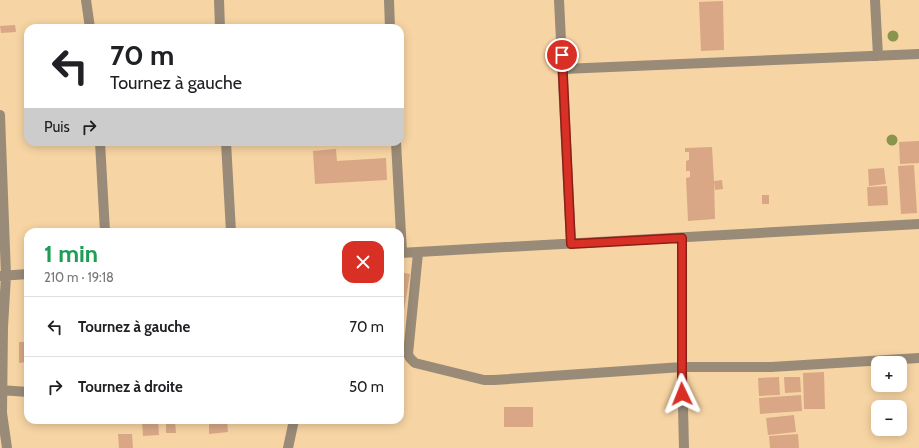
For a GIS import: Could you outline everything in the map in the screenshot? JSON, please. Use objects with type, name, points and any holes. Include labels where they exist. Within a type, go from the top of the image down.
[{"type":"street","points":[[86,0],[89,24]]},
{"type":"street","points":[[219,0],[220,24]]},
{"type":"street","points":[[389,0],[390,24]]},
{"type":"street","points":[[559,0],[571,244]]},
{"type":"street","points":[[875,0],[878,56]]},
{"type":"street","points":[[563,69],[919,54]]},
{"type":"street","points":[[0,115],[4,327],[1,390],[2,413],[7,448]]},
{"type":"street","points":[[100,146],[105,228]]},
{"type":"street","points":[[226,146],[231,228]]},
{"type":"street","points":[[396,146],[400,228]]},
{"type":"street","points":[[404,253],[919,224]]},
{"type":"street","points":[[682,238],[682,368],[684,448]]},
{"type":"street","points":[[418,253],[408,354],[410,358],[415,363],[484,380],[682,368],[771,367],[919,358]]},
{"type":"street","points":[[3,276],[24,274]]},
{"type":"street","points":[[1,390],[24,392]]},
{"type":"street","points":[[288,448],[293,424]]},
{"type":"building","points":[[723,1],[724,50],[701,51],[699,2]]},
{"type":"building","points":[[15,25],[16,32],[1,33],[0,26]]},
{"type":"building","points":[[919,141],[919,163],[900,164],[899,142]]},
{"type":"building","points":[[712,147],[715,219],[688,221],[686,178],[690,177],[690,171],[686,171],[686,161],[689,160],[689,152],[685,152],[685,148]]},
{"type":"building","points":[[336,149],[337,161],[386,158],[387,180],[315,184],[313,151]]},
{"type":"building","points":[[914,165],[917,213],[901,214],[898,166]]},
{"type":"building","points":[[884,168],[886,184],[869,186],[868,169]]},
{"type":"building","points":[[722,180],[723,189],[715,190],[714,181]]},
{"type":"building","points":[[887,186],[888,205],[868,206],[867,187]]},
{"type":"building","points":[[762,195],[769,195],[769,204],[762,204]]},
{"type":"building","points":[[404,273],[410,274],[404,311]]},
{"type":"building","points":[[19,342],[24,342],[24,362],[19,363]]},
{"type":"building","points":[[824,372],[825,409],[804,409],[803,373]]},
{"type":"building","points":[[779,377],[780,395],[759,396],[758,378]]},
{"type":"building","points":[[784,377],[800,377],[801,392],[785,393]]},
{"type":"building","points":[[801,395],[802,411],[760,414],[759,398]]},
{"type":"building","points":[[504,407],[533,407],[533,427],[504,427]]},
{"type":"building","points":[[794,415],[796,432],[768,435],[766,418]]},
{"type":"building","points":[[142,424],[158,424],[159,435],[143,436]]},
{"type":"building","points":[[166,424],[175,424],[176,433],[166,433]]},
{"type":"building","points":[[209,424],[227,424],[228,432],[209,434]]},
{"type":"building","points":[[118,434],[132,434],[133,448],[119,448]]},
{"type":"building","points":[[798,434],[799,448],[770,448],[769,436]]},
{"type":"route","points":[[562,55],[571,244],[682,238],[682,394]]}]
